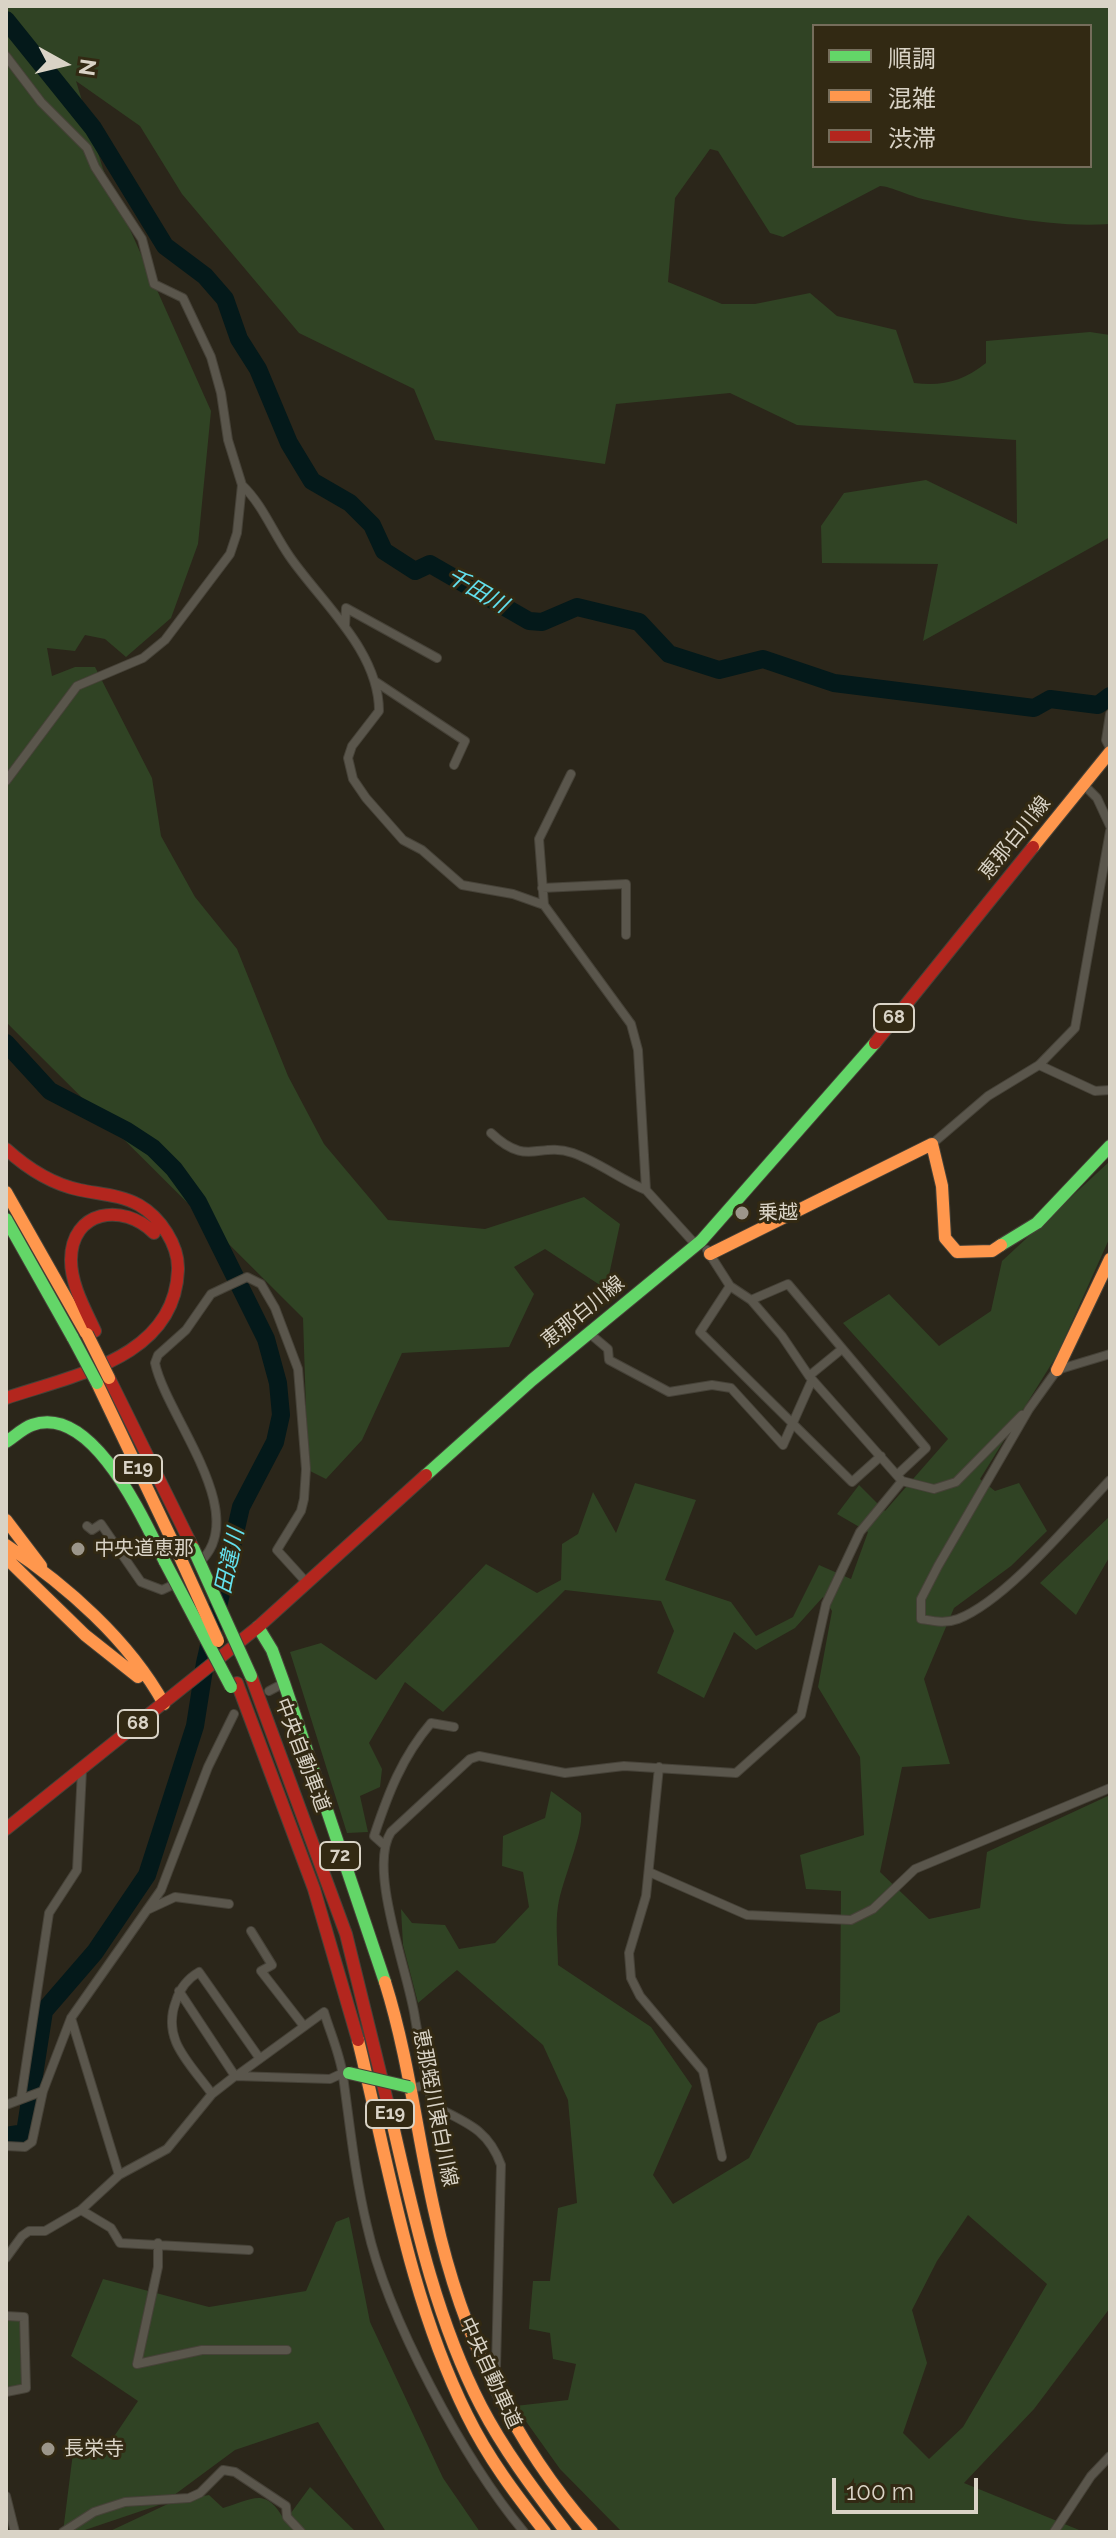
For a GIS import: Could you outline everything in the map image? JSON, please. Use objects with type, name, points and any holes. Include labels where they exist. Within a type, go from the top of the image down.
[{"type":"main road","name":"恵那白川線","points":[[6,1829],[258,1627],[589,1333],[698,1243],[847,1077],[968,924],[1030,855],[1110,750]]},
{"type":"main road","points":[[710,1254],[932,1144],[942,1186],[945,1238],[957,1252],[981,1254],[1007,1244],[1037,1223],[1110,1146]]},
{"type":"main road","points":[[6,1149],[48,1179],[142,1206],[169,1239],[177,1255],[180,1278],[176,1301],[166,1318],[125,1355],[6,1398]]},
{"type":"main road","name":"中央自動車道","points":[[6,1192],[91,1332],[251,1676],[334,1898],[356,1971],[418,2234],[445,2327],[462,2370],[498,2441],[532,2491],[566,2532]]},
{"type":"main road","points":[[6,1388],[123,1344],[139,1334],[163,1302],[170,1272],[160,1242],[141,1220],[125,1212],[96,1215],[85,1222],[72,1246],[72,1278],[91,1332]]},
{"type":"main road","name":"E19","points":[[6,1219],[97,1383],[179,1555],[234,1685]]},
{"type":"main road","points":[[1057,1370],[1105,1284],[1110,1259]]},
{"type":"main road","points":[[6,1442],[18,1431],[40,1424],[65,1427],[83,1436],[114,1468],[234,1685]]},
{"type":"main road","points":[[6,1520],[43,1570]]},
{"type":"main road","points":[[6,1545],[43,1570],[123,1646],[151,1680],[164,1704]]},
{"type":"main road","points":[[6,1558],[164,1704]]},
{"type":"main road","name":"恵那蛭川東白川線","points":[[258,1627],[272,1650],[284,1683],[396,2015],[439,2228],[459,2299],[489,2379],[538,2467],[592,2532]]},
{"type":"main road","name":"中央自動車道","points":[[234,1685],[256,1729],[332,1941],[404,2238],[432,2333],[448,2376],[485,2449],[545,2532]]},
{"type":"main road","points":[[346,2073],[412,2087]]},
{"type":"street","points":[[6,56],[49,112],[87,148],[95,167],[142,239],[154,284],[177,293],[189,308],[211,357],[221,393],[228,440],[242,485],[237,533],[230,554],[171,633],[143,658],[84,682],[69,693],[6,781]]},
{"type":"street","points":[[242,485],[253,496],[308,582],[345,626],[376,682],[379,711],[352,746],[348,758],[353,779],[366,798],[403,840],[422,850],[462,885],[513,894],[544,905]]},
{"type":"street","points":[[345,626],[346,608],[437,658]]},
{"type":"street","points":[[376,682],[465,741],[454,765]]},
{"type":"street","points":[[1110,714],[1106,740],[1110,750]]},
{"type":"street","points":[[571,774],[539,839],[544,905],[636,1034],[646,1190]]},
{"type":"street","points":[[932,1144],[988,1096],[1039,1065],[1075,1028],[1110,829],[1097,798],[1083,784]]},
{"type":"street","points":[[542,888],[626,884],[626,935]]},
{"type":"street","points":[[1039,1065],[1095,1091],[1110,1090]]},
{"type":"street","points":[[491,1133],[506,1146],[525,1153],[570,1152],[646,1190],[710,1254],[730,1286],[751,1300],[782,1336],[810,1378],[900,1478],[934,1489],[956,1482],[1029,1409]]},
{"type":"street","points":[[87,1526],[92,1530],[101,1524],[141,1582],[162,1590],[172,1587],[209,1554],[216,1521],[215,1499],[162,1387],[155,1363],[158,1355],[186,1330],[211,1294],[247,1277],[261,1284],[275,1308],[298,1369],[306,1469],[304,1499],[301,1511],[277,1550],[307,1583]]},
{"type":"street","points":[[383,1844],[391,1832],[428,1797],[470,1759],[479,1756],[565,1773],[659,1767],[736,1773],[797,1719],[803,1708],[826,1604],[860,1532],[926,1448],[788,1284],[751,1300]]},
{"type":"street","points":[[730,1286],[700,1332],[852,1482],[881,1456]]},
{"type":"street","points":[[589,1333],[608,1349],[609,1360],[669,1392],[712,1385],[731,1388],[783,1445],[810,1378],[842,1349]]},
{"type":"street","points":[[1110,1354],[1057,1370],[1029,1409],[921,1599],[921,1619],[942,1623],[959,1619],[995,1595],[1110,1480]]},
{"type":"street","points":[[269,1691],[284,1683]]},
{"type":"street","points":[[6,2146],[25,2147],[32,2142],[43,2091],[71,2018],[161,1890],[208,1767],[234,1714]]},
{"type":"street","points":[[454,1727],[431,1723],[407,1755],[390,1787],[374,1836],[383,1844],[397,1948],[416,2019],[415,2036],[432,2105],[479,2130],[494,2146],[501,2165],[496,2367],[489,2379]]},
{"type":"street","points":[[659,1767],[646,1896],[629,1953],[631,1978],[640,1996],[703,2071],[722,2157]]},
{"type":"street","points":[[21,2098],[49,1913],[77,1870],[82,1770]]},
{"type":"street","points":[[649,1872],[747,1915],[851,1920],[873,1909],[915,1869],[1110,1788]]},
{"type":"street","points":[[146,1911],[175,1897],[229,1904]]},
{"type":"street","points":[[251,1931],[272,1965],[261,1971],[303,2025]]},
{"type":"street","points":[[212,2094],[172,2037],[169,2018],[179,1991],[199,1972],[258,2056]]},
{"type":"street","points":[[179,1991],[237,2075]]},
{"type":"street","points":[[6,2258],[29,2231],[45,2231],[81,2210],[119,2175],[167,2149],[212,2094],[258,2056],[324,2012],[346,2073],[346,2121],[367,2229],[399,2318],[480,2473],[524,2532]]},
{"type":"street","points":[[71,2018],[119,2175]]},
{"type":"street","points":[[237,2075],[330,2079],[346,2073]]},
{"type":"street","points":[[412,2087],[428,2084]]},
{"type":"street","points":[[6,2105],[43,2091]]},
{"type":"street","points":[[81,2210],[111,2228],[120,2243],[249,2250]]},
{"type":"street","points":[[158,2243],[158,2267],[137,2364],[202,2350],[287,2350]]},
{"type":"street","points":[[6,2316],[24,2317],[26,2388],[6,2392]]},
{"type":"street","points":[[1054,2532],[1091,2476],[1110,2456]]},
{"type":"street","points":[[63,2532],[94,2512],[125,2502],[189,2498],[200,2493],[223,2470],[235,2472],[286,2506],[287,2517],[301,2532]]},
{"type":"street","points":[[6,2496],[15,2532]]},
{"type":"green space","points":[[6,6],[1110,6],[1110,224],[1064,224],[1018,219],[922,199],[880,186],[783,237],[770,233],[718,151],[710,149],[675,198],[668,282],[722,304],[755,304],[810,293],[837,316],[896,330],[914,383],[943,383],[969,375],[986,363],[986,341],[1090,332],[1110,335],[1110,537],[923,641],[938,564],[822,563],[821,526],[844,493],[926,480],[1017,524],[1016,440],[797,425],[730,393],[616,404],[605,464],[435,440],[414,389],[299,333],[182,194],[140,126],[76,81],[103,169],[211,411],[198,544],[171,618],[126,657],[105,639],[85,635],[75,651],[47,648],[52,676],[75,667],[95,667],[152,778],[161,836],[195,897],[237,949],[288,1076],[324,1144],[388,1220],[485,1229],[584,1197],[620,1224],[606,1289],[545,1249],[514,1267],[534,1294],[509,1347],[402,1353],[362,1440],[326,1479],[308,1470],[303,1318],[6,1022]]},
{"type":"green space","points":[[1110,1161],[1110,1237],[1057,1355],[980,1479],[995,1491],[1019,1483],[1047,1531],[1011,1566],[954,1608],[924,1679],[950,1764],[902,1767],[880,1872],[929,1919],[980,1908],[987,1852],[1110,1795],[1110,2308],[1034,2409],[964,2483],[1084,2532],[622,2532],[560,2469],[515,2406],[568,2400],[576,2364],[553,2359],[550,2333],[529,2329],[533,2281],[550,2281],[558,2208],[577,2203],[568,2100],[543,2045],[457,1970],[418,2003],[403,1945],[401,1909],[412,1923],[445,1925],[459,1949],[495,1943],[529,1907],[523,1872],[502,1866],[503,1836],[545,1818],[551,1791],[581,1813],[579,1832],[558,1906],[558,1965],[651,2027],[692,2086],[653,2175],[673,2204],[749,2158],[818,2023],[840,2012],[841,1891],[806,1889],[800,1855],[864,1835],[860,1757],[818,1687],[832,1611],[823,1597],[795,1628],[756,1650],[734,1632],[704,1698],[657,1673],[674,1631],[661,1601],[565,1590],[443,1712],[405,1682],[369,1743],[382,1769],[380,1787],[360,1796],[368,1832],[347,1833],[290,1652],[321,1643],[376,1680],[486,1564],[537,1593],[561,1580],[562,1544],[578,1534],[593,1492],[616,1533],[635,1483],[696,1500],[665,1580],[731,1602],[756,1636],[793,1617],[819,1565],[851,1579],[868,1532],[837,1514],[859,1485],[885,1511],[948,1439],[843,1323],[889,1294],[939,1346],[991,1311],[1002,1261]],"holes":[[[968,2215],[1047,2284],[963,2427],[929,2459],[903,2433],[927,2363],[912,2310],[937,2261]]]},
{"type":"green space","points":[[1110,1516],[1110,1556],[1076,1615],[1040,1583]]},
{"type":"green space","points":[[349,2217],[370,2322],[443,2478],[480,2532],[386,2532],[318,2422],[235,2450],[162,2504],[79,2532],[63,2532],[75,2437],[111,2441],[138,2401],[71,2356],[103,2279],[209,2307],[306,2291],[336,2222]]},
{"type":"green space","points":[[6,2318],[21,2319],[22,2386],[6,2389]]},
{"type":"green space","points":[[310,2487],[356,2532],[108,2532],[172,2502],[209,2495],[223,2508],[252,2499],[265,2499],[272,2503],[285,2521]]},
{"type":"waterway","name":"千田川","points":[[6,20],[93,128],[165,246],[205,276],[225,299],[239,339],[258,369],[289,443],[312,481],[350,503],[372,525],[384,551],[415,571],[430,564],[529,621],[542,622],[577,607],[639,622],[669,654],[719,670],[763,659],[834,683],[1034,708],[1050,699],[1098,705],[1110,696]]},
{"type":"waterway","name":"田違川","points":[[6,1043],[50,1091],[127,1131],[153,1148],[174,1169],[198,1202],[266,1339],[278,1383],[281,1415],[275,1442],[241,1507],[205,1663],[195,1726],[147,1875],[95,1952],[44,2011],[25,2133],[6,2136]]},
{"type":"traffic: fast","points":[[426,1475],[532,1380],[701,1241],[875,1043]]},
{"type":"traffic: fast","points":[[1001,1245],[1037,1223],[1110,1146]]},
{"type":"traffic: fast","points":[[6,1219],[73,1338]]},
{"type":"traffic: fast","points":[[73,1338],[97,1383]]},
{"type":"traffic: fast","points":[[6,1442],[32,1425],[54,1423],[76,1431],[114,1470],[165,1562]]},
{"type":"traffic: fast","points":[[193,1548],[251,1676]]},
{"type":"traffic: fast","points":[[165,1562],[231,1687]]},
{"type":"traffic: fast","points":[[258,1627],[272,1650],[284,1683],[385,1982]]},
{"type":"traffic: fast","points":[[349,2073],[409,2087]]},
{"type":"traffic: slow","points":[[1033,847],[1110,752]]},
{"type":"traffic: slow","points":[[710,1254],[932,1144],[942,1186],[945,1238],[957,1252],[992,1251],[1001,1245]]},
{"type":"traffic: slow","points":[[6,1192],[86,1333]]},
{"type":"traffic: slow","points":[[1057,1370],[1110,1259]]},
{"type":"traffic: slow","points":[[87,1334],[109,1378]]},
{"type":"traffic: slow","points":[[97,1383],[179,1555]]},
{"type":"traffic: slow","points":[[6,1520],[41,1566]]},
{"type":"traffic: slow","points":[[6,1545],[73,1596],[114,1636],[150,1680],[164,1704]]},
{"type":"traffic: slow","points":[[179,1555],[218,1641]]},
{"type":"traffic: slow","points":[[6,1558],[85,1635],[138,1677]]},
{"type":"traffic: slow","points":[[385,1982],[400,2039],[429,2185],[459,2301],[493,2383],[514,2422],[563,2497],[592,2532]]},
{"type":"traffic: slow","points":[[358,2040],[402,2231],[447,2370],[484,2446],[545,2532]]},
{"type":"traffic: slow","points":[[392,2121],[438,2302],[465,2372],[500,2439],[566,2532]]},
{"type":"traffic: jam","points":[[875,1043],[1033,847]]},
{"type":"traffic: jam","points":[[6,1149],[31,1169],[59,1184],[125,1199],[147,1210],[161,1224],[172,1242],[178,1270],[173,1300],[159,1324],[140,1343],[90,1371],[6,1398]]},
{"type":"traffic: jam","points":[[95,1331],[73,1279],[73,1243],[80,1230],[89,1221],[114,1215],[142,1223],[154,1233]]},
{"type":"traffic: jam","points":[[109,1378],[193,1548]]},
{"type":"traffic: jam","points":[[6,1829],[258,1627],[426,1475]]},
{"type":"traffic: jam","points":[[251,1676],[346,1934],[392,2121]]},
{"type":"traffic: jam","points":[[237,1683],[314,1889],[358,2040]]},
{"type":"place","name":"乗越","points":[[742,1213]]},
{"type":"place","name":"中央道恵那","points":[[78,1549]]},
{"type":"place","name":"長栄寺","points":[[48,2449]]}]
